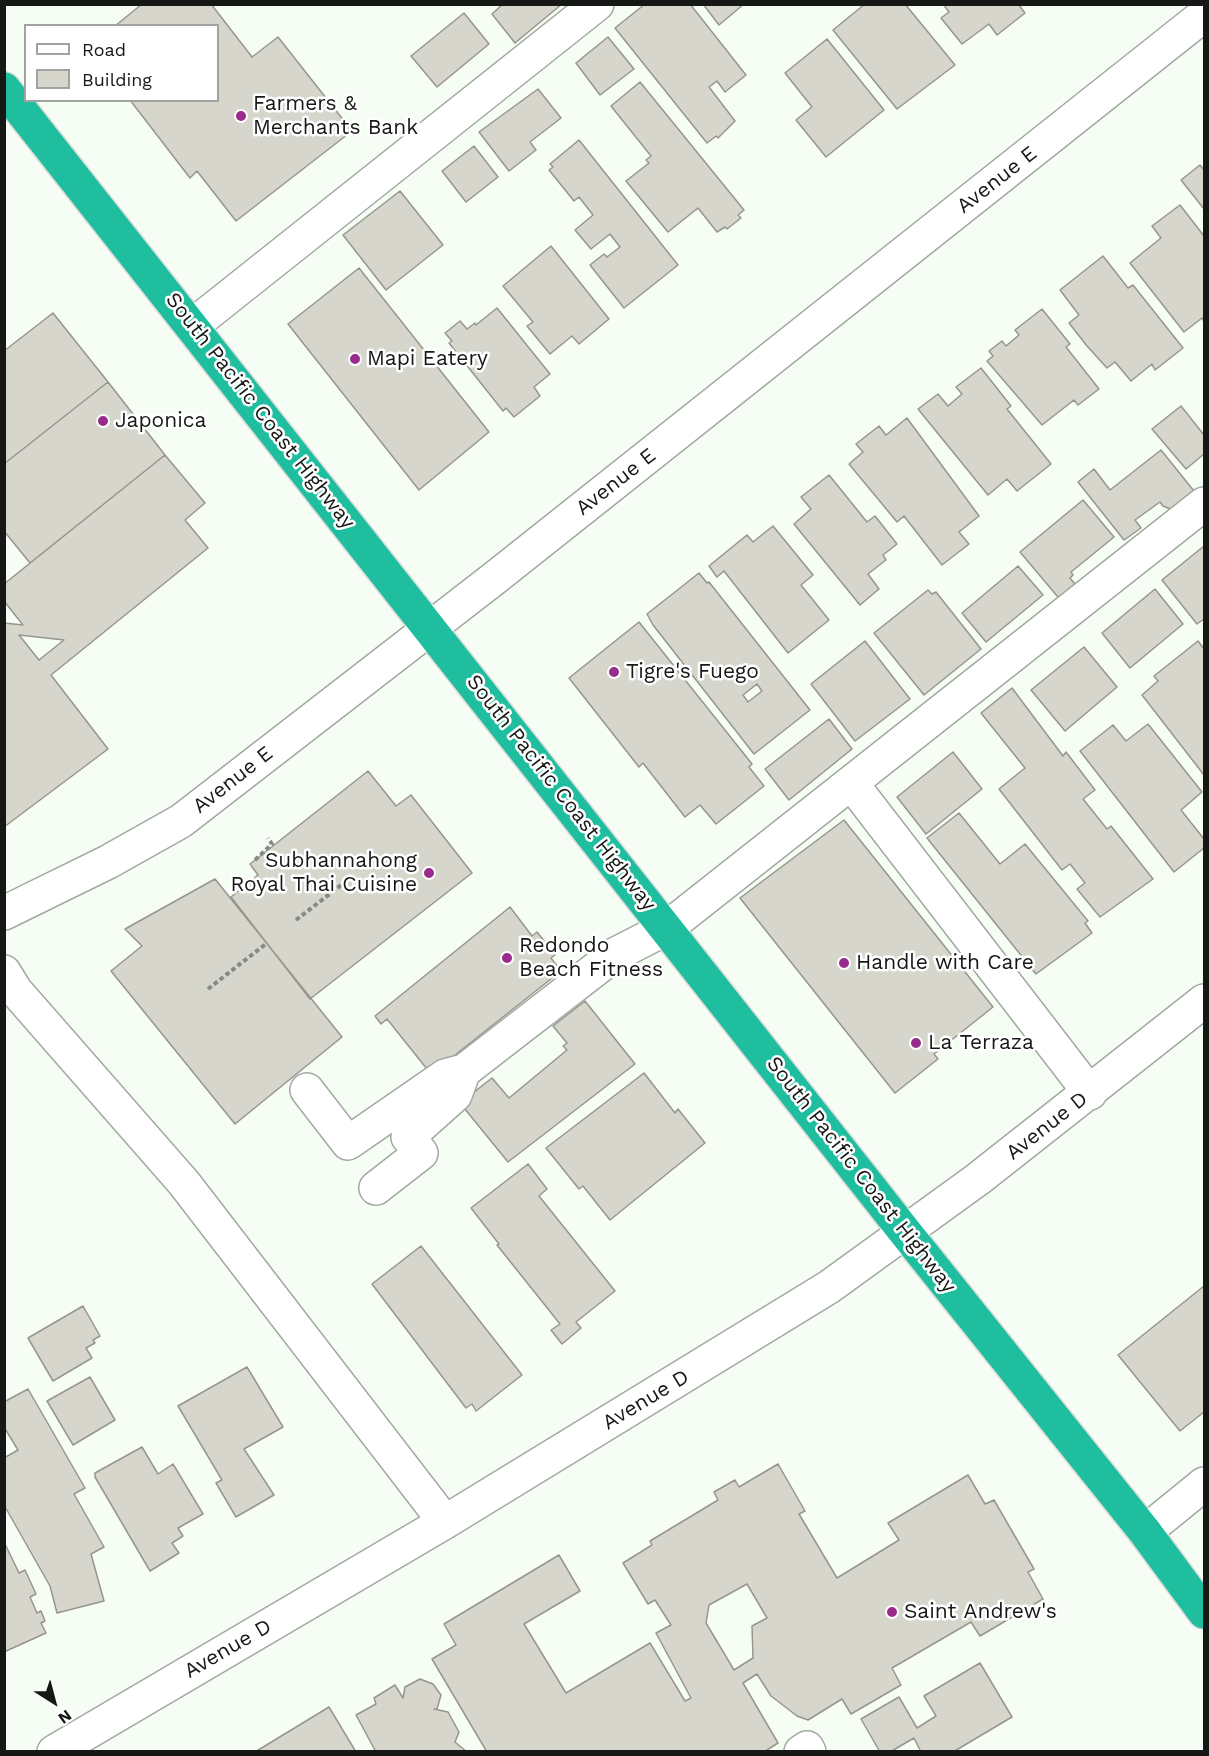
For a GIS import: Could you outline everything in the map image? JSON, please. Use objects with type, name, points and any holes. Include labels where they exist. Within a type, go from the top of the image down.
[{"type":"highway","name":"South Pacific Coast Highway","points":[[4,89],[905,1232],[1145,1532],[1204,1612]]},
{"type":"street","points":[[192,326],[597,4]]},
{"type":"street","name":"Avenue E","points":[[4,913],[108,862],[181,820],[430,627],[1204,15]]},
{"type":"street","points":[[307,1090],[348,1143],[445,1076],[464,1071],[614,955],[667,928],[1204,504]]},
{"type":"street","points":[[852,784],[1090,1093]]},
{"type":"street","points":[[10,981],[184,1183],[445,1522]]},
{"type":"street","name":"Avenue D","points":[[54,1752],[445,1522],[758,1332],[905,1232],[1090,1093],[1204,1001]]},
{"type":"street","points":[[376,1188],[421,1153],[408,1137],[455,1095],[464,1071]]},
{"type":"street","points":[[1145,1532],[1204,1484]]},
{"type":"street","points":[[801,1752],[807,1748],[809,1752]]},
{"type":"path","points":[[255,860],[272,844],[268,838]]},
{"type":"path","points":[[296,920],[353,876]]},
{"type":"path","points":[[208,989],[267,943]]},
{"type":"building","name":"Farmers & Merchants Bank","points":[[142,4],[211,4],[252,57],[278,37],[352,131],[236,221],[197,171],[190,178],[132,102],[219,102],[219,24],[117,24]]},
{"type":"building","points":[[503,4],[562,4],[515,43],[492,14]]},
{"type":"building","points":[[645,4],[690,4],[746,75],[725,92],[717,81],[709,87],[735,121],[718,138],[716,136],[707,143],[615,28]]},
{"type":"building","points":[[703,4],[744,4],[719,25]]},
{"type":"building","points":[[865,4],[905,4],[955,65],[897,109],[833,30]]},
{"type":"building","points":[[943,4],[1018,4],[1025,13],[997,35],[989,24],[962,44],[941,18],[949,12]]},
{"type":"building","points":[[464,13],[489,44],[437,87],[411,56]]},
{"type":"building","points":[[608,37],[634,69],[600,95],[576,63]]},
{"type":"building","points":[[827,39],[884,110],[826,157],[796,120],[812,107],[785,73]]},
{"type":"building","points":[[640,82],[744,210],[738,215],[741,218],[727,229],[725,227],[717,232],[698,208],[668,232],[626,181],[649,163],[646,160],[651,156],[611,106]]},
{"type":"building","points":[[538,89],[561,118],[530,142],[536,150],[509,171],[479,132]]},
{"type":"building","points":[[579,140],[678,265],[624,308],[590,265],[604,254],[607,257],[620,247],[610,234],[591,249],[575,230],[593,215],[579,197],[574,201],[549,170],[553,167],[550,164]]},
{"type":"building","points":[[474,146],[498,177],[466,202],[442,171]]},
{"type":"building","points":[[1200,165],[1204,170],[1204,209],[1181,180]]},
{"type":"building","points":[[400,191],[443,245],[386,290],[343,235]]},
{"type":"building","points":[[1180,205],[1204,236],[1204,322],[1202,318],[1184,332],[1130,263],[1161,238],[1152,226]]},
{"type":"building","points":[[551,246],[609,319],[579,344],[572,336],[550,354],[527,326],[533,322],[503,286]]},
{"type":"building","points":[[1103,256],[1128,288],[1133,285],[1183,348],[1155,370],[1152,364],[1131,381],[1115,362],[1107,368],[1069,323],[1079,315],[1060,290]]},
{"type":"building","points":[[359,268],[489,432],[419,490],[288,324]]},
{"type":"building","points":[[497,308],[550,374],[534,387],[540,396],[514,417],[506,408],[503,411],[449,343],[452,341],[445,333],[460,321],[467,329],[475,323],[476,325]]},
{"type":"building","points":[[1042,309],[1070,344],[1066,347],[1099,389],[1078,405],[1074,400],[1042,425],[987,361],[993,356],[989,351],[1002,341],[1006,346],[1019,335],[1015,330]]},
{"type":"building","points":[[53,313],[108,382],[4,464],[4,351]]},
{"type":"building","points":[[981,368],[1011,406],[1007,409],[1051,464],[1017,491],[1007,479],[988,495],[918,409],[938,394],[948,406],[962,394],[956,387]]},
{"type":"building","points":[[108,382],[165,455],[30,563],[4,531],[4,464]]},
{"type":"building","points":[[1181,406],[1204,435],[1204,454],[1186,469],[1152,429]]},
{"type":"building","points":[[907,418],[979,516],[959,532],[969,544],[942,565],[904,516],[897,522],[849,464],[863,452],[856,444],[879,426],[886,435]]},
{"type":"building","points":[[1161,450],[1198,496],[1178,512],[1163,506],[1160,502],[1135,520],[1141,528],[1124,540],[1078,482],[1094,469],[1110,490]]},
{"type":"building","points":[[165,455],[205,503],[185,520],[208,548],[51,675],[108,749],[4,827],[4,623],[23,625],[4,601],[4,584]],"holes":[[[19,635],[64,640],[39,660]]]},
{"type":"building","points":[[829,475],[867,522],[875,516],[897,544],[883,555],[886,560],[868,574],[879,589],[860,605],[794,524],[811,509],[801,497]]},
{"type":"building","points":[[1083,500],[1114,537],[1071,572],[1073,575],[1070,578],[1080,590],[1063,603],[1020,552]]},
{"type":"building","points":[[773,526],[813,575],[801,585],[829,620],[788,653],[724,571],[717,577],[709,566],[747,535],[753,542]]},
{"type":"building","points":[[1204,546],[1204,619],[1197,624],[1162,580]]},
{"type":"building","points":[[1018,566],[1043,595],[986,642],[962,613]]},
{"type":"building","points":[[699,573],[707,583],[709,582],[810,710],[754,754],[653,625],[647,614]],"holes":[[[757,684],[762,691],[748,702],[743,695]]]},
{"type":"building","points":[[1155,589],[1183,624],[1130,668],[1102,633]]},
{"type":"building","points":[[928,590],[932,594],[936,592],[981,649],[924,695],[874,633]]},
{"type":"building","points":[[639,622],[752,764],[749,767],[764,786],[716,824],[700,805],[685,817],[643,763],[639,767],[569,678]]},
{"type":"building","points":[[865,641],[910,699],[855,741],[811,684]]},
{"type":"building","points":[[1198,641],[1204,649],[1204,775],[1142,695],[1158,681],[1154,676]]},
{"type":"building","points":[[1084,647],[1117,687],[1065,731],[1031,690]]},
{"type":"building","points":[[1012,688],[1063,756],[1066,752],[1095,790],[1083,799],[1107,829],[1111,826],[1153,879],[1100,917],[1077,889],[1085,883],[1070,864],[1062,870],[999,789],[1025,768],[981,713]]},
{"type":"building","points":[[829,719],[852,749],[789,800],[765,769]]},
{"type":"building","points":[[1148,724],[1202,792],[1181,810],[1204,839],[1204,848],[1174,872],[1080,751],[1113,725],[1126,741]]},
{"type":"building","points":[[953,752],[982,789],[926,834],[897,797]]},
{"type":"building","points":[[368,771],[396,806],[411,795],[472,873],[310,999],[231,897],[258,875],[250,864]]},
{"type":"building","points":[[959,813],[1000,864],[1025,844],[1088,921],[1085,923],[1092,933],[1036,974],[927,838]]},
{"type":"building","points":[[844,820],[993,1007],[934,1054],[938,1059],[895,1093],[740,898]]},
{"type":"building","points":[[215,879],[342,1037],[235,1124],[111,971],[142,946],[125,929]]},
{"type":"building","points":[[510,907],[532,936],[537,932],[555,955],[551,958],[561,971],[431,1074],[387,1019],[381,1024],[375,1016]]},
{"type":"building","points":[[585,1001],[635,1064],[508,1162],[460,1103],[492,1078],[509,1098],[567,1050],[563,1046],[567,1043],[553,1026]]},
{"type":"building","points":[[644,1073],[675,1113],[678,1109],[705,1143],[610,1220],[583,1186],[579,1189],[546,1148]]},
{"type":"building","points":[[528,1164],[547,1189],[539,1196],[615,1291],[576,1322],[581,1328],[562,1344],[551,1330],[560,1324],[497,1245],[499,1244],[471,1208]]},
{"type":"building","points":[[421,1246],[522,1375],[476,1411],[472,1404],[466,1408],[372,1284]]},
{"type":"building","points":[[1204,1286],[1204,1412],[1180,1431],[1118,1355]]},
{"type":"building","points":[[83,1306],[100,1336],[93,1340],[95,1343],[86,1348],[92,1358],[53,1381],[28,1338]]},
{"type":"building","points":[[247,1367],[283,1427],[244,1449],[274,1495],[236,1517],[216,1483],[222,1480],[178,1406]]},
{"type":"building","points":[[90,1377],[115,1420],[73,1445],[47,1401]]},
{"type":"building","points":[[28,1389],[85,1488],[74,1494],[104,1547],[91,1554],[104,1601],[57,1613],[50,1586],[4,1505],[4,1458],[18,1450],[4,1427],[4,1402]]},
{"type":"building","points":[[142,1447],[158,1474],[173,1464],[203,1514],[178,1528],[183,1536],[172,1543],[179,1553],[150,1571],[95,1477],[95,1473]]},
{"type":"building","name":"Saint Andrew's","points":[[778,1464],[805,1511],[799,1514],[837,1578],[899,1540],[888,1523],[968,1475],[985,1504],[994,1500],[1034,1569],[1028,1572],[1043,1599],[980,1636],[971,1622],[892,1668],[901,1685],[851,1714],[842,1699],[808,1720],[797,1716],[771,1696],[757,1674],[743,1683],[778,1743],[764,1752],[487,1752],[432,1659],[456,1645],[444,1624],[559,1555],[580,1591],[524,1624],[566,1693],[650,1643],[685,1701],[691,1698],[656,1633],[671,1625],[655,1600],[648,1604],[623,1563],[652,1545],[650,1541],[718,1500],[714,1492],[735,1480],[739,1487]],"holes":[[[747,1584],[767,1618],[752,1626],[753,1658],[734,1670],[706,1623],[709,1605]]]},
{"type":"building","points":[[4,1542],[19,1573],[25,1570],[36,1594],[30,1597],[37,1613],[41,1611],[45,1621],[41,1623],[46,1633],[4,1652]]},
{"type":"building","points":[[980,1663],[1012,1717],[953,1752],[921,1752],[914,1738],[890,1752],[880,1752],[861,1719],[899,1697],[917,1728],[936,1716],[924,1696]]},
{"type":"building","points":[[420,1679],[433,1684],[441,1695],[437,1709],[434,1709],[448,1712],[459,1732],[455,1742],[467,1752],[376,1752],[356,1715],[376,1704],[374,1698],[395,1685],[403,1698],[405,1687]]},
{"type":"building","points":[[329,1707],[356,1752],[255,1752]]},
{"type":"place","name":"Farmers & Merchants Bank","points":[[241,116]]},
{"type":"place","name":"Mapi Eatery","points":[[355,359]]},
{"type":"place","name":"Japonica","points":[[103,421]]},
{"type":"place","name":"Tigre's Fuego","points":[[614,672]]},
{"type":"place","name":"Subhannahong Royal Thai Cuisine","points":[[429,873]]},
{"type":"place","name":"Redondo Beach Fitness","points":[[507,958]]},
{"type":"place","name":"Handle with Care","points":[[844,963]]},
{"type":"place","name":"La Terraza","points":[[916,1043]]},
{"type":"place","name":"Saint Andrew's","points":[[892,1612]]}]
